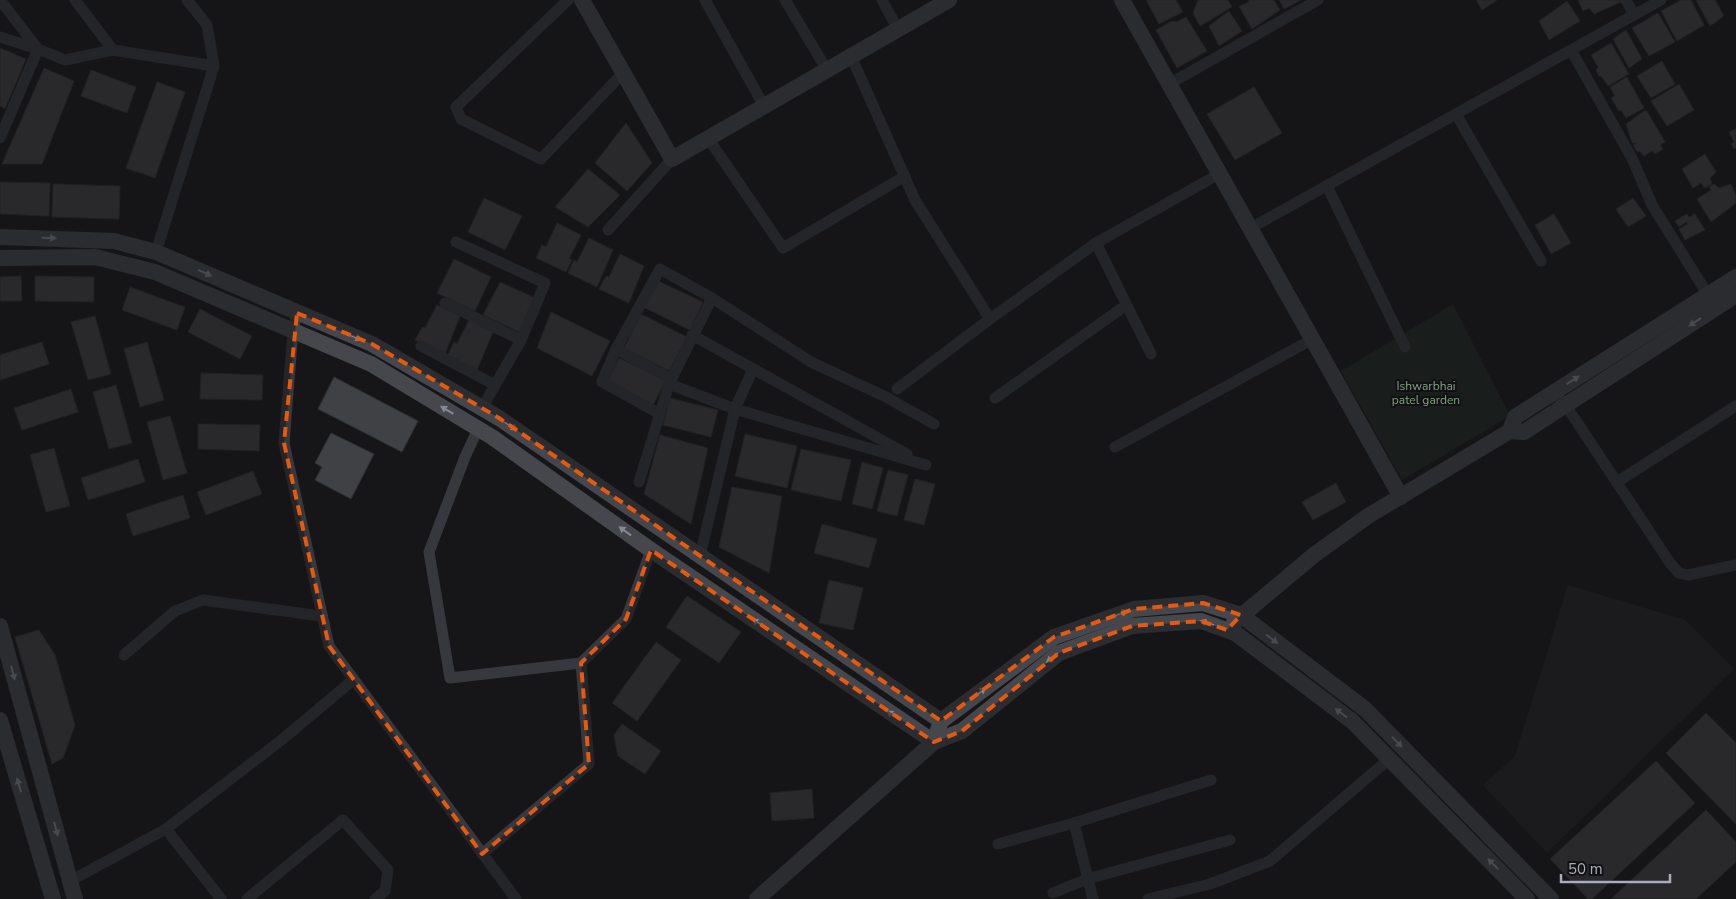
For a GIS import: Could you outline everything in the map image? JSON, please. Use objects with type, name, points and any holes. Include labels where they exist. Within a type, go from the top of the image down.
[{"type":"street","points":[[0,0],[38,49]]},
{"type":"street","points":[[74,0],[113,50]]},
{"type":"street","points":[[156,252],[214,66],[207,25],[188,0]]},
{"type":"street","points":[[568,0],[456,107],[461,119],[541,159],[623,73]]},
{"type":"street","points":[[582,0],[672,159]]},
{"type":"street","points":[[705,0],[764,106]]},
{"type":"street","points":[[785,0],[827,70]]},
{"type":"street","points":[[882,0],[898,29]]},
{"type":"street","points":[[608,230],[672,159],[949,0]]},
{"type":"street","points":[[1122,0],[1311,340],[1401,497]]},
{"type":"street","points":[[1169,84],[1318,0]]},
{"type":"street","points":[[1626,0],[1634,15]]},
{"type":"street","points":[[1249,229],[1661,0]]},
{"type":"street","points":[[0,37],[65,60],[113,50],[214,66]]},
{"type":"street","points":[[0,138],[38,49]]},
{"type":"street","points":[[1571,50],[1633,160],[1652,205],[1708,295]]},
{"type":"street","points":[[851,56],[915,200],[990,319]]},
{"type":"street","points":[[1456,114],[1541,261]]},
{"type":"street","points":[[708,138],[783,248],[904,176]]},
{"type":"street","points":[[897,389],[1096,243],[1219,174]]},
{"type":"street","points":[[1327,186],[1405,347]]},
{"type":"street","points":[[0,237],[114,241],[156,252],[297,314],[372,344],[482,408],[941,721]]},
{"type":"street","points":[[456,242],[545,283],[520,340],[482,408]]},
{"type":"street","points":[[1096,243],[1125,306],[1151,354]]},
{"type":"street","points":[[0,258],[96,258],[155,272],[371,364],[478,429],[650,550],[934,742]]},
{"type":"street","points":[[660,414],[602,382],[616,349],[660,269],[712,298],[811,362],[886,397],[934,424]]},
{"type":"street","points":[[1510,431],[1515,417],[1736,277]]},
{"type":"street","points":[[1227,630],[1241,615],[1368,516],[1510,431],[1524,432],[1736,295]]},
{"type":"street","points":[[639,482],[670,381],[712,298]]},
{"type":"street","points":[[445,303],[520,340]]},
{"type":"street","points":[[995,398],[1125,306]]},
{"type":"street","points":[[297,314],[293,331],[284,443],[329,646],[352,680],[516,899]]},
{"type":"street","points":[[616,349],[670,381],[735,409],[926,465],[692,335]]},
{"type":"street","points":[[1115,447],[1311,340]]},
{"type":"street","points":[[421,346],[495,385]]},
{"type":"street","points":[[700,556],[735,409],[753,369]]},
{"type":"street","points":[[1555,392],[1670,563],[1679,573],[1688,575],[1736,565]]},
{"type":"street","points":[[1617,482],[1736,406]]},
{"type":"street","points":[[478,429],[465,457],[429,552],[450,678],[581,663],[626,619],[650,550]]},
{"type":"street","points":[[124,655],[175,611],[202,600],[321,616]]},
{"type":"street","points":[[934,742],[941,721],[1054,637],[1134,609],[1203,603],[1241,615],[1365,709],[1551,899]]},
{"type":"street","points":[[756,899],[934,742],[962,731],[1059,653],[1132,626],[1201,621],[1234,633],[1352,721],[1527,899]]},
{"type":"street","points":[[0,626],[75,899]]},
{"type":"street","points":[[482,854],[589,764],[581,663]]},
{"type":"street","points":[[70,881],[166,829],[284,738],[352,680]]},
{"type":"street","points":[[0,720],[53,899]]},
{"type":"street","points":[[1148,899],[1210,884],[1270,861],[1389,759]]},
{"type":"street","points":[[998,844],[1074,823],[1212,780]]},
{"type":"street","points":[[247,899],[343,820],[388,870],[385,891],[375,899]]},
{"type":"street","points":[[1074,823],[1093,899]]},
{"type":"street","points":[[166,829],[221,899]]},
{"type":"street","points":[[1053,893],[1087,880],[1230,840]]},
{"type":"highlighted area","points":[[297,313],[372,344],[499,418],[941,721],[1054,637],[1134,609],[1203,603],[1241,615],[1227,630],[1201,621],[1132,626],[1059,653],[962,731],[934,742],[651,550],[626,619],[581,663],[589,764],[482,854],[329,646],[284,443]]},
{"type":"shaded area","points":[[1568,585],[1685,620],[1734,669],[1547,853],[1483,785],[1515,756]]},
{"type":"green space","name":"Ishwarbhai patel garden","points":[[1453,304],[1510,416],[1402,480],[1341,371]]},
{"type":"building","points":[[1146,0],[1176,0],[1183,12],[1159,24]]},
{"type":"building","points":[[1198,0],[1228,0],[1232,7],[1200,26],[1193,13]]},
{"type":"building","points":[[1248,0],[1274,0],[1280,10],[1252,29],[1239,6],[1249,2]]},
{"type":"building","points":[[1279,0],[1301,0],[1284,9]]},
{"type":"building","points":[[1476,0],[1497,0],[1482,10]]},
{"type":"building","points":[[1578,0],[1623,1],[1594,14],[1589,8],[1583,11]]},
{"type":"building","points":[[1681,0],[1691,0],[1704,25],[1677,41],[1661,11]]},
{"type":"building","points":[[1696,0],[1715,0],[1724,16],[1710,26]]},
{"type":"building","points":[[1567,1],[1580,21],[1549,40],[1539,21]]},
{"type":"building","points":[[1229,11],[1242,31],[1219,46],[1209,26]]},
{"type":"building","points":[[1658,13],[1675,42],[1649,56],[1632,28]]},
{"type":"building","points":[[1186,17],[1207,51],[1177,68],[1156,30],[1172,21],[1176,22]]},
{"type":"building","points":[[1626,30],[1642,59],[1629,68],[1613,39]]},
{"type":"building","points":[[1611,43],[1629,74],[1608,86],[1602,77],[1599,76],[1596,70],[1598,67],[1591,55]]},
{"type":"building","points":[[0,48],[26,59],[5,109],[0,106]]},
{"type":"building","points":[[1662,61],[1675,84],[1651,98],[1637,76]]},
{"type":"building","points":[[44,68],[74,81],[42,164],[2,164]]},
{"type":"building","points":[[91,70],[136,87],[127,113],[81,96]]},
{"type":"building","points":[[1627,77],[1644,108],[1626,118],[1611,98],[1615,96],[1610,87]]},
{"type":"building","points":[[157,82],[185,92],[155,178],[126,168]]},
{"type":"building","points":[[1679,84],[1694,110],[1667,126],[1651,101]]},
{"type":"building","points":[[1254,87],[1282,133],[1235,160],[1207,114]]},
{"type":"building","points":[[1644,111],[1647,111],[1665,142],[1660,145],[1663,149],[1655,154],[1652,151],[1644,156],[1640,151],[1637,152],[1633,145],[1636,143],[1632,143],[1626,124]]},
{"type":"building","points":[[626,123],[652,163],[627,191],[595,163]]},
{"type":"building","points":[[1736,129],[1736,148],[1734,149],[1731,144],[1734,142],[1729,132]]},
{"type":"building","points":[[1705,154],[1716,172],[1710,178],[1712,184],[1705,188],[1701,183],[1693,188],[1682,169]]},
{"type":"building","points":[[588,169],[620,195],[588,227],[555,207]]},
{"type":"building","points":[[0,182],[50,183],[49,216],[0,214]]},
{"type":"building","points":[[53,184],[120,186],[119,219],[52,217]]},
{"type":"building","points":[[1714,184],[1719,188],[1731,184],[1736,195],[1736,203],[1711,222],[1697,199],[1711,190],[1709,187]]},
{"type":"building","points":[[484,198],[522,216],[505,250],[468,232]]},
{"type":"building","points":[[1633,198],[1646,216],[1628,227],[1616,209]]},
{"type":"building","points":[[1554,214],[1571,243],[1551,254],[1535,225]]},
{"type":"building","points":[[1687,214],[1689,217],[1695,214],[1705,230],[1685,240],[1679,229],[1688,224],[1686,222],[1679,227],[1675,221]]},
{"type":"building","points":[[557,223],[581,235],[569,259],[572,260],[566,272],[536,258],[542,245],[546,247]]},
{"type":"building","points":[[589,238],[613,250],[597,287],[568,273],[574,260],[577,262]]},
{"type":"building","points":[[620,254],[644,266],[629,303],[599,289],[606,276],[609,277]]},
{"type":"building","points":[[454,259],[491,277],[475,311],[437,293]]},
{"type":"building","points":[[21,276],[22,301],[0,301],[0,277]]},
{"type":"building","points":[[35,276],[94,277],[94,302],[35,301]]},
{"type":"building","points":[[656,280],[703,302],[690,330],[643,307]]},
{"type":"building","points":[[500,282],[537,299],[521,333],[483,315]]},
{"type":"building","points":[[130,287],[185,307],[177,330],[122,310]]},
{"type":"building","points":[[437,305],[460,316],[445,354],[415,340],[422,327],[425,328]]},
{"type":"building","points":[[200,309],[252,336],[240,359],[188,332]]},
{"type":"building","points":[[551,312],[610,341],[592,376],[537,348]]},
{"type":"building","points":[[641,314],[687,337],[669,371],[624,348]]},
{"type":"building","points":[[95,316],[111,374],[88,380],[71,322]]},
{"type":"building","points":[[469,320],[493,332],[477,370],[448,355],[454,342],[457,344]]},
{"type":"building","points":[[42,342],[49,364],[0,380],[0,355]]},
{"type":"building","points":[[147,342],[164,400],[140,407],[124,349]]},
{"type":"building","points":[[619,358],[666,380],[652,407],[606,385]]},
{"type":"building","points":[[201,373],[263,375],[262,400],[200,399]]},
{"type":"building","points":[[334,377],[418,421],[402,452],[318,409]]},
{"type":"building","points":[[116,385],[132,443],[109,449],[93,392]]},
{"type":"building","points":[[71,389],[78,412],[22,430],[14,408]]},
{"type":"building","points":[[670,398],[718,410],[711,437],[663,425]]},
{"type":"building","points":[[170,416],[187,473],[163,480],[147,422]]},
{"type":"building","points":[[198,424],[260,425],[259,451],[198,449]]},
{"type":"building","points":[[331,433],[374,454],[351,499],[315,480],[322,467],[315,463]]},
{"type":"building","points":[[745,434],[797,446],[787,488],[735,476]]},
{"type":"building","points":[[660,435],[708,448],[691,524],[644,494]]},
{"type":"building","points":[[54,448],[70,506],[46,512],[30,455]]},
{"type":"building","points":[[801,449],[851,460],[841,501],[791,490]]},
{"type":"building","points":[[138,459],[145,482],[88,500],[81,478]]},
{"type":"building","points":[[862,462],[883,468],[872,509],[852,504]]},
{"type":"building","points":[[888,470],[908,475],[897,516],[877,511]]},
{"type":"building","points":[[253,471],[262,494],[206,515],[197,492]]},
{"type":"building","points":[[915,479],[935,484],[924,525],[904,520]]},
{"type":"building","points":[[1336,483],[1346,502],[1313,520],[1302,502]]},
{"type":"building","points":[[732,487],[782,496],[769,573],[719,547]]},
{"type":"building","points":[[183,495],[190,518],[133,536],[126,514]]},
{"type":"building","points":[[822,524],[877,539],[869,568],[814,553]]},
{"type":"building","points":[[829,580],[863,588],[853,630],[819,623]]},
{"type":"building","points":[[687,596],[741,632],[719,663],[666,627]]},
{"type":"building","points":[[39,630],[55,655],[75,725],[63,758],[52,764],[15,637]]},
{"type":"building","points":[[656,642],[681,660],[637,721],[612,703]]},
{"type":"building","points":[[1706,713],[1736,743],[1736,824],[1666,753]]},
{"type":"building","points":[[622,724],[661,751],[645,774],[618,756],[614,735]]},
{"type":"building","points":[[1656,761],[1695,803],[1592,899],[1588,899],[1550,859]]},
{"type":"building","points":[[812,789],[814,818],[772,821],[770,793]]},
{"type":"building","points":[[1706,810],[1736,842],[1736,862],[1696,899],[1611,899]]}]
